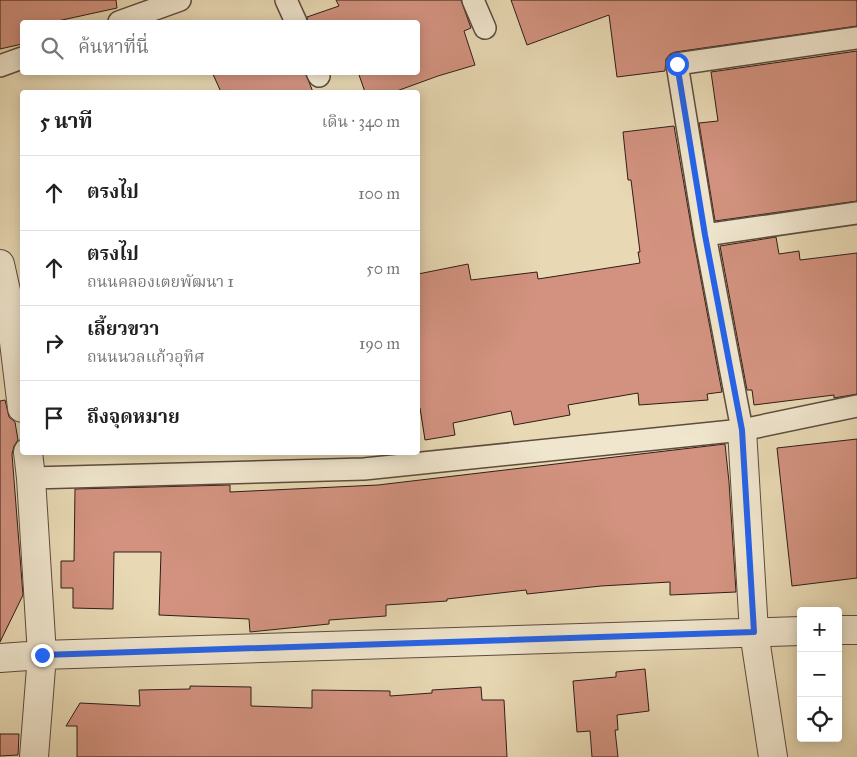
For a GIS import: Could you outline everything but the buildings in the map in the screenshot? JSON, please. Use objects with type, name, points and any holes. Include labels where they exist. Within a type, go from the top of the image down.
[{"type":"street","points":[[122,20],[138,8],[180,0]]},
{"type":"street","points":[[286,0],[295,20]]},
{"type":"street","points":[[473,0],[485,28]]},
{"type":"street","points":[[773,757],[754,632],[742,430],[705,235],[677,64],[857,38]]},
{"type":"street","points":[[0,66],[20,59]]},
{"type":"street","points":[[705,235],[857,213]]},
{"type":"street","points":[[0,264],[10,309],[20,392]]},
{"type":"street","points":[[34,757],[42,655],[29,465],[364,469],[742,430],[857,406]]},
{"type":"street","points":[[842,630],[857,630]]},
{"type":"street","points":[[0,658],[42,655],[797,631]]},
{"type":"route","points":[[42,655],[754,632],[742,430],[705,235],[677,64]]}]
